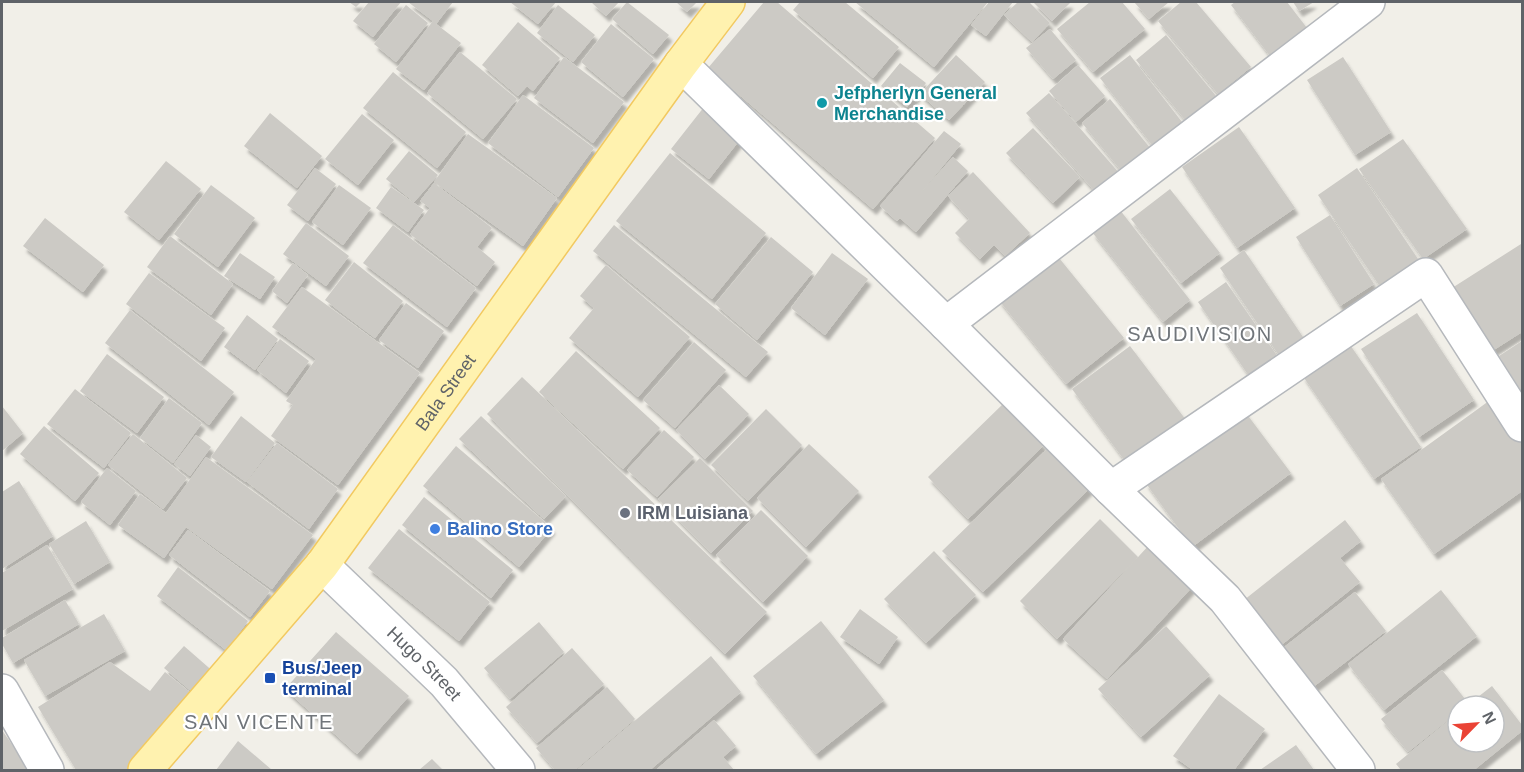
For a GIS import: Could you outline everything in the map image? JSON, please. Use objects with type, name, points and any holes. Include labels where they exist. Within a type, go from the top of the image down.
[{"type":"main road","name":"Bala Street","points":[[145,771],[322,565],[681,64],[728,2]]},
{"type":"street","points":[[946,324],[1368,2]]},
{"type":"street","points":[[681,64],[1225,599],[1358,771]]},
{"type":"street","points":[[1112,489],[1426,275],[1522,425]]},
{"type":"street","name":"Hugo Street","points":[[322,565],[444,682],[518,771]]},
{"type":"street","points":[[2,691],[47,771]]},
{"type":"building","points":[[349,2],[361,2],[356,7]]},
{"type":"building","points":[[369,2],[401,2],[373,37],[353,21]]},
{"type":"building","points":[[408,2],[453,2],[436,24],[461,43],[424,90],[396,69],[433,21]]},
{"type":"building","points":[[510,2],[556,2],[538,24]]},
{"type":"building","points":[[591,2],[619,2],[606,16]]},
{"type":"building","points":[[627,2],[669,35],[653,54],[612,19]]},
{"type":"building","points":[[676,2],[697,2],[687,12]]},
{"type":"building","name":"Jefpherlyn General Merchandise","points":[[764,2],[777,2],[935,138],[873,209],[708,68]]},
{"type":"building","points":[[800,2],[845,2],[899,47],[873,78],[793,10]]},
{"type":"building","points":[[855,2],[988,2],[934,67]]},
{"type":"building","points":[[989,2],[1013,2],[986,36],[971,25]]},
{"type":"building","points":[[1018,2],[1029,2],[1050,23],[1032,42],[1004,15]]},
{"type":"building","points":[[1033,2],[1068,2],[1070,3],[1052,21]]},
{"type":"building","points":[[1090,2],[1122,2],[1145,29],[1093,72],[1057,29]]},
{"type":"building","points":[[1134,2],[1169,2],[1149,19]]},
{"type":"building","points":[[1181,2],[1196,2],[1251,67],[1218,94],[1158,21]]},
{"type":"building","points":[[1235,2],[1287,2],[1307,28],[1270,56],[1231,5]]},
{"type":"building","points":[[1293,2],[1314,2],[1299,11]]},
{"type":"building","points":[[406,5],[428,23],[396,62],[374,44]]},
{"type":"building","points":[[558,5],[595,35],[573,62],[537,33]]},
{"type":"building","points":[[518,22],[560,58],[533,91],[527,86],[518,96],[482,65]]},
{"type":"building","points":[[611,24],[654,59],[623,97],[581,62]]},
{"type":"building","points":[[1050,29],[1076,60],[1053,79],[1026,48]]},
{"type":"building","points":[[1166,35],[1216,96],[1186,121],[1136,60]]},
{"type":"building","points":[[460,52],[517,99],[483,139],[427,93]]},
{"type":"building","points":[[956,55],[985,82],[949,120],[920,94]]},
{"type":"building","points":[[1130,55],[1182,122],[1152,145],[1100,78]]},
{"type":"building","points":[[564,57],[624,102],[593,143],[534,98]]},
{"type":"building","points":[[1343,57],[1391,132],[1355,155],[1307,80]]},
{"type":"building","points":[[900,63],[926,83],[907,107],[881,86]]},
{"type":"building","points":[[1078,65],[1105,96],[1076,122],[1049,91]]},
{"type":"building","points":[[393,72],[466,132],[437,168],[363,108]]},
{"type":"building","points":[[1049,93],[1121,175],[1098,195],[1026,113]]},
{"type":"building","points":[[523,95],[594,148],[558,197],[488,143]]},
{"type":"building","points":[[1110,99],[1151,149],[1123,173],[1082,123]]},
{"type":"building","points":[[704,107],[742,137],[709,179],[671,149]]},
{"type":"building","points":[[270,113],[322,156],[297,188],[244,146]]},
{"type":"building","points":[[362,114],[394,140],[358,185],[325,159]]},
{"type":"building","points":[[1239,127],[1295,208],[1237,248],[1182,167]]},
{"type":"building","points":[[1033,128],[1080,177],[1053,203],[1006,153]]},
{"type":"building","points":[[944,131],[961,144],[918,196],[953,157],[968,171],[916,232],[900,218],[897,221],[880,206]]},
{"type":"building","points":[[468,134],[557,198],[523,246],[434,182]]},
{"type":"building","points":[[1403,139],[1467,229],[1423,259],[1359,169]]},
{"type":"building","points":[[409,151],[438,175],[414,202],[386,179]]},
{"type":"building","points":[[670,153],[766,233],[712,299],[616,221]]},
{"type":"building","points":[[166,161],[201,189],[159,240],[124,212]]},
{"type":"building","points":[[315,168],[336,184],[308,221],[287,205]]},
{"type":"building","points":[[1357,168],[1418,259],[1379,285],[1318,195]]},
{"type":"building","points":[[973,172],[1030,233],[1005,256],[994,245],[980,259],[955,233],[969,219],[948,196]]},
{"type":"building","points":[[434,183],[492,228],[477,247],[495,262],[477,286],[410,234],[430,208],[420,201]]},
{"type":"building","points":[[211,185],[255,218],[218,267],[174,234]]},
{"type":"building","points":[[339,185],[371,208],[343,245],[312,222]]},
{"type":"building","points":[[391,187],[424,210],[408,232],[376,208]]},
{"type":"building","points":[[1170,189],[1220,253],[1181,283],[1131,219]]},
{"type":"building","points":[[1120,210],[1190,300],[1163,322],[1092,232]]},
{"type":"building","points":[[1330,215],[1374,284],[1340,306],[1296,237]]},
{"type":"building","points":[[45,218],[104,265],[83,292],[23,246]]},
{"type":"building","points":[[306,223],[349,256],[326,286],[283,254]]},
{"type":"building","points":[[393,225],[476,288],[447,327],[363,263]]},
{"type":"building","points":[[614,225],[768,352],[746,377],[593,251]]},
{"type":"building","points":[[170,236],[233,284],[211,315],[147,267]]},
{"type":"building","points":[[771,237],[813,272],[757,340],[715,304]]},
{"type":"building","points":[[1521,244],[1522,332],[1492,351],[1452,288]]},
{"type":"building","points":[[1244,250],[1305,340],[1280,357],[1220,268]]},
{"type":"building","points":[[240,253],[275,277],[260,299],[224,276]]},
{"type":"building","points":[[832,253],[868,279],[825,335],[791,308]]},
{"type":"building","points":[[1055,253],[1124,338],[1066,384],[998,299]]},
{"type":"building","points":[[354,262],[403,301],[375,338],[325,300]]},
{"type":"building","points":[[293,263],[308,275],[287,303],[272,291]]},
{"type":"building","points":[[606,265],[690,337],[638,397],[569,338],[594,308],[580,296]]},
{"type":"building","points":[[149,273],[225,328],[201,361],[126,304]]},
{"type":"building","points":[[1226,282],[1278,357],[1249,376],[1198,302]]},
{"type":"building","points":[[302,287],[420,373],[338,485],[271,436],[293,405],[286,401],[316,359],[272,327]]},
{"type":"building","points":[[406,303],[444,331],[418,368],[379,340]]},
{"type":"building","points":[[130,310],[234,392],[209,425],[105,343]]},
{"type":"building","points":[[1417,313],[1474,400],[1419,437],[1361,349]]},
{"type":"building","points":[[247,315],[278,339],[255,370],[224,347]]},
{"type":"building","points":[[280,339],[309,361],[286,393],[257,370]]},
{"type":"building","points":[[1522,341],[1522,392],[1499,356]]},
{"type":"building","points":[[694,342],[726,370],[675,428],[643,400]]},
{"type":"building","points":[[1348,342],[1421,447],[1374,479],[1302,375]]},
{"type":"building","points":[[1130,346],[1189,424],[1130,468],[1072,389]]},
{"type":"building","points":[[576,351],[660,428],[623,469],[539,392]]},
{"type":"building","points":[[107,354],[164,397],[137,433],[80,391]]},
{"type":"building","name":"IRM Luisiana","points":[[522,377],[767,612],[725,654],[487,414]]},
{"type":"building","points":[[719,385],[749,414],[705,459],[676,430]]},
{"type":"building","points":[[75,389],[131,433],[104,468],[47,424]]},
{"type":"building","points":[[169,398],[202,423],[173,463],[140,438]]},
{"type":"building","points":[[1493,398],[1522,439],[1522,491],[1434,554],[1381,479]]},
{"type":"building","points":[[1004,403],[1044,445],[968,519],[928,477]]},
{"type":"building","points":[[2,406],[23,433],[2,451]]},
{"type":"building","points":[[766,409],[802,445],[748,501],[711,465]]},
{"type":"building","points":[[1243,409],[1291,473],[1192,547],[1145,482]]},
{"type":"building","points":[[241,416],[275,443],[246,482],[211,457]]},
{"type":"building","points":[[481,416],[566,496],[544,519],[459,439]]},
{"type":"building","points":[[44,426],[99,473],[75,501],[20,454]]},
{"type":"building","points":[[664,430],[694,457],[657,497],[627,470]]},
{"type":"building","points":[[133,434],[187,478],[163,509],[108,465]]},
{"type":"building","points":[[196,435],[211,447],[190,476],[174,464]]},
{"type":"building","points":[[277,443],[338,489],[309,529],[247,482]]},
{"type":"building","points":[[809,444],[859,491],[806,547],[757,498]]},
{"type":"building","points":[[456,446],[552,528],[519,567],[423,486]]},
{"type":"building","points":[[1049,447],[1090,488],[983,592],[942,551]]},
{"type":"building","points":[[206,457],[313,535],[272,589],[186,527],[164,558],[118,525],[140,494],[166,513]]},
{"type":"building","points":[[700,458],[753,511],[711,553],[658,499]]},
{"type":"building","points":[[107,468],[136,491],[110,525],[81,502]]},
{"type":"building","points":[[19,481],[53,536],[2,569],[2,492]]},
{"type":"building","points":[[424,497],[513,570],[491,598],[402,525]]},
{"type":"building","points":[[761,510],[808,556],[763,602],[716,555]]},
{"type":"building","points":[[1100,519],[1138,557],[1057,639],[1020,601]]},
{"type":"building","points":[[1345,520],[1361,541],[1340,558],[1360,582],[1280,646],[1244,600]]},
{"type":"building","points":[[86,521],[110,562],[74,584],[49,544]]},
{"type":"building","points":[[399,529],[490,602],[459,641],[368,568]]},
{"type":"building","points":[[188,530],[270,591],[250,617],[169,555]]},
{"type":"building","points":[[1150,544],[1194,585],[1107,679],[1063,639]]},
{"type":"building","points":[[47,545],[73,589],[2,631],[2,573]]},
{"type":"building","points":[[934,551],[976,595],[926,643],[884,599]]},
{"type":"building","points":[[178,567],[248,621],[226,650],[157,596]]},
{"type":"building","points":[[1441,590],[1477,636],[1384,710],[1348,664]]},
{"type":"building","points":[[1355,592],[1386,631],[1313,687],[1283,648]]},
{"type":"building","points":[[65,600],[79,624],[13,663],[2,644],[2,638]]},
{"type":"building","points":[[860,609],[898,637],[879,664],[840,637]]},
{"type":"building","points":[[104,614],[125,651],[45,696],[24,660]]},
{"type":"building","points":[[821,621],[884,700],[816,754],[753,676]]},
{"type":"building","points":[[539,622],[564,652],[510,699],[484,668]]},
{"type":"building","points":[[1166,626],[1210,675],[1141,737],[1098,689]]},
{"type":"building","points":[[336,632],[409,696],[357,754],[285,689]]},
{"type":"building","points":[[184,646],[216,674],[197,696],[164,668]]},
{"type":"building","points":[[572,648],[604,684],[537,743],[506,707]]},
{"type":"building","points":[[711,656],[741,692],[650,770],[577,770]]},
{"type":"building","points":[[110,662],[150,691],[165,672],[191,693],[134,766],[126,770],[76,770],[38,707]]},
{"type":"building","points":[[1442,670],[1461,694],[1446,694],[1446,722],[1408,752],[1381,719]]},
{"type":"building","points":[[1492,686],[1498,694],[1482,694]]},
{"type":"building","points":[[607,687],[635,719],[575,770],[555,770],[536,748]]},
{"type":"building","points":[[1219,694],[1265,729],[1234,770],[1193,770],[1173,756]]},
{"type":"building","points":[[1506,704],[1522,725],[1522,731],[1506,744]]},
{"type":"building","points":[[714,720],[736,746],[723,757],[734,770],[656,770]]},
{"type":"building","points":[[1446,723],[1446,754],[1494,754],[1474,770],[1401,770],[1396,764]]},
{"type":"building","points":[[2,730],[25,764],[29,770],[2,770]]},
{"type":"building","points":[[238,741],[272,770],[216,770]]},
{"type":"building","points":[[1296,745],[1314,770],[1260,770]]},
{"type":"building","points":[[432,759],[443,770],[419,770]]},
{"type":"place","name":"Jefpherlyn General Merchandise","points":[[822,103]]},
{"type":"place","name":"IRM Luisiana","points":[[625,513]]},
{"type":"place","name":"Balino Store","points":[[435,529]]},
{"type":"place","name":"Bus/Jeep terminal","points":[[270,678]]},
{"type":"district","name":"SAUDIVISION","points":[[1200,334]]},
{"type":"district","name":"SAN VICENTE","points":[[259,722]]}]
